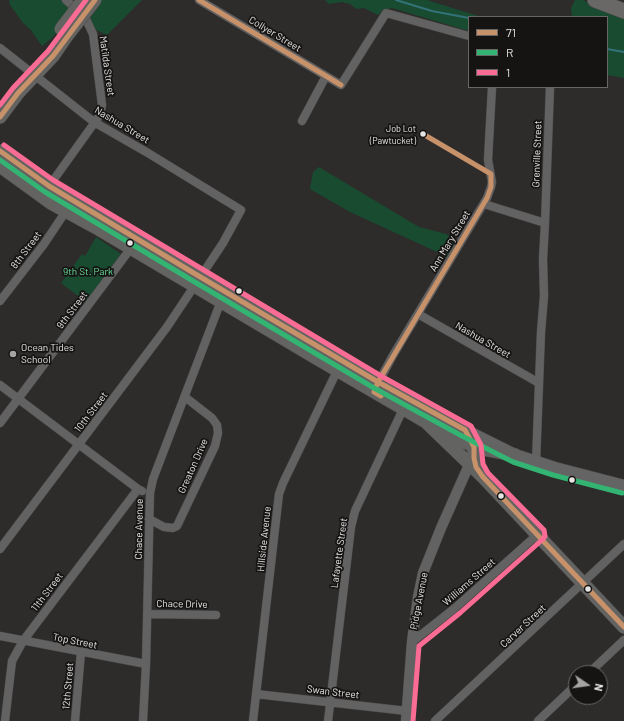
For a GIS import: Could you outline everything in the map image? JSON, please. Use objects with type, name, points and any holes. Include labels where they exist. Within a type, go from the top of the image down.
[{"type":"highway","points":[[595,0],[624,11]]},
{"type":"main road","points":[[0,117],[34,75],[53,56],[83,0]]},
{"type":"main road","points":[[64,33],[95,0]]},
{"type":"main road","points":[[0,151],[46,191],[52,203],[130,248],[198,281],[221,301],[406,404],[465,430],[516,455],[562,470],[624,486]]},
{"type":"main road","points":[[1,169],[46,191],[198,281],[339,368]]},
{"type":"main road","points":[[406,404],[483,477],[624,627]]},
{"type":"main road","points":[[426,422],[474,447],[516,455]]},
{"type":"main road","points":[[465,430],[474,447],[476,466],[483,477]]},
{"type":"street","name":"Matilda Street","points":[[46,191],[100,115],[102,105],[93,34],[85,17],[66,0]]},
{"type":"street","name":"Collyer Street","points":[[199,0],[341,85],[386,13],[468,36]]},
{"type":"street","name":"Nashua Street","points":[[0,48],[94,122],[241,210]]},
{"type":"street","points":[[302,121],[326,76]]},
{"type":"street","name":"Ann Mary Street","points":[[376,387],[484,204],[491,187],[492,182],[488,160],[492,88]]},
{"type":"street","name":"Grenville Street","points":[[536,462],[544,296],[543,259],[550,88]]},
{"type":"street","points":[[484,204],[545,223]]},
{"type":"street","name":"10th Street","points":[[0,549],[168,327],[223,243],[241,210]]},
{"type":"street","name":"8th Street","points":[[0,301],[44,244],[66,211]]},
{"type":"street","name":"9th Street","points":[[0,423],[130,248]]},
{"type":"street","name":"Chace Avenue","points":[[143,721],[146,664],[150,493],[221,301]]},
{"type":"street","name":"Nashua Street","points":[[418,314],[539,383]]},
{"type":"street","name":"Hillside Avenue","points":[[252,721],[279,494],[339,368]]},
{"type":"street","points":[[0,385],[138,489],[150,493]]},
{"type":"street","name":"Greaton Drive","points":[[149,519],[164,527],[173,528],[177,526],[215,446],[218,432],[217,425],[212,418],[185,397]]},
{"type":"street","name":"Lafayette Street","points":[[328,721],[351,527],[355,511],[406,404]]},
{"type":"street","name":"Pidge Avenue","points":[[407,716],[412,642],[418,597],[424,573],[441,528],[470,465]]},
{"type":"street","name":"11th Street","points":[[5,721],[12,661],[23,641],[138,489]]},
{"type":"street","name":"Williams Street","points":[[412,642],[455,608],[538,534]]},
{"type":"street","name":"Carver Street","points":[[435,721],[624,544]]},
{"type":"street","name":"Chace Drive","points":[[147,614],[216,615]]},
{"type":"street","name":"Top Street","points":[[0,636],[146,664]]},
{"type":"street","points":[[597,665],[624,640]]},
{"type":"street","name":"12th Street","points":[[75,721],[81,652]]},
{"type":"street","points":[[538,721],[568,693]]},
{"type":"street","name":"Swan Street","points":[[256,694],[330,702],[407,716]]},
{"type":"green space","points":[[9,0],[66,0],[76,9],[52,38],[42,46],[10,5]]},
{"type":"green space","points":[[93,0],[142,0],[107,35],[92,28],[85,11]]},
{"type":"green space","points":[[325,0],[427,0],[478,16],[468,16],[468,31],[392,8],[383,10],[378,15],[364,8],[356,9],[350,4],[342,2],[329,4]]},
{"type":"green space","points":[[575,0],[583,0],[624,19],[624,78],[608,75],[608,16],[572,16],[571,8]]},
{"type":"green space","points":[[319,167],[419,227],[446,234],[460,243],[450,260],[437,252],[350,212],[310,189],[313,172]]},
{"type":"green space","name":"9th St. Park","points":[[96,237],[121,254],[86,302],[61,283],[82,254],[85,256]]},
{"type":"waterway","points":[[396,0],[432,11],[468,18]]},
{"type":"waterway","points":[[608,49],[624,52]]},
{"type":"transit line","name":"1","points":[[0,105],[13,88],[48,51],[86,0]]},
{"type":"transit line","name":"71","points":[[0,117],[18,93],[53,56],[95,0]]},
{"type":"transit line","name":"71","points":[[199,0],[341,85]]},
{"type":"transit line","name":"71","points":[[381,396],[374,392],[378,382],[487,198],[491,187],[491,174],[423,134]]},
{"type":"transit line","name":"1","points":[[4,145],[53,180],[381,376],[471,426],[481,445],[483,464],[488,473],[544,530],[545,536],[460,613],[419,646],[413,721]]},
{"type":"transit line","name":"71","points":[[0,151],[49,186],[197,275],[378,382],[465,430],[474,447],[476,467],[483,477],[624,627]]},
{"type":"transit line","name":"R","points":[[0,160],[45,192],[193,281],[374,388],[462,436],[513,462],[553,475],[622,493]]},
{"type":"place","name":"Job Lot (Pawtucket)","points":[[423,134]]},
{"type":"place","name":"Ocean Tides School","points":[[13,354]]}]
